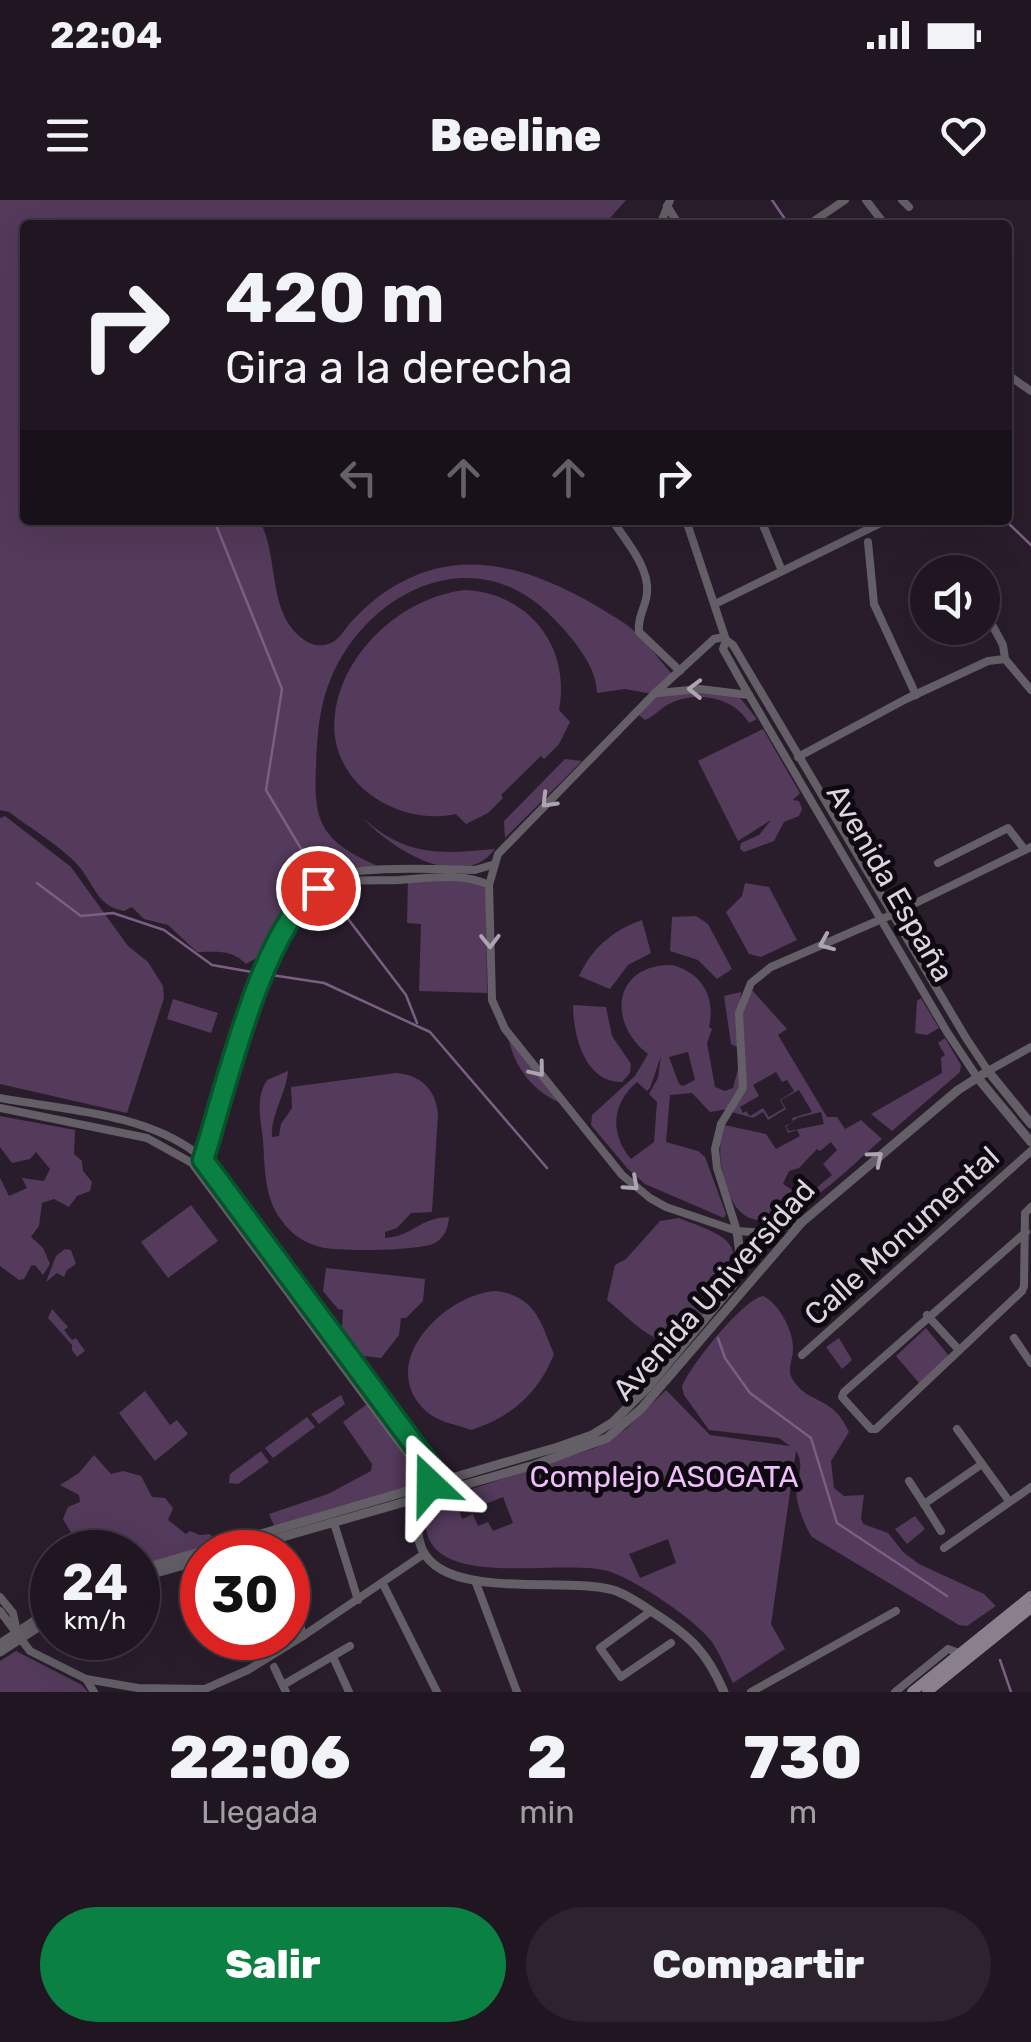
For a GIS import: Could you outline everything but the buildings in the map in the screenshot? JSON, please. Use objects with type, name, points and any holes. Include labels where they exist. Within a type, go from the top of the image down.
[{"type":"main road","points":[[912,1692],[1031,1596]]},
{"type":"main road","points":[[928,1692],[1031,1608]]},
{"type":"street","points":[[815,220],[844,200]]},
{"type":"street","points":[[615,525],[644,571],[647,595],[639,632],[680,670]]},
{"type":"street","points":[[688,525],[725,639],[714,638],[654,694],[498,854],[489,884],[492,1000],[505,1029],[631,1184],[666,1206],[736,1232],[766,1233],[802,1222]]},
{"type":"street","points":[[764,525],[782,571]]},
{"type":"street","points":[[715,604],[877,525]]},
{"type":"street","points":[[868,542],[874,604],[916,695]]},
{"type":"street","name":"Avenida España","points":[[1031,1124],[988,1071],[734,645],[725,639],[723,648],[749,695],[977,1077],[1031,1142]]},
{"type":"street","points":[[1000,639],[1006,659],[1031,690]]},
{"type":"street","points":[[798,757],[988,661],[1006,659]]},
{"type":"street","points":[[654,694],[681,688],[761,696]]},
{"type":"street","points":[[736,1232],[715,1149],[720,1127],[743,1088],[739,1019],[744,996],[756,978],[771,966],[1013,860],[1028,849],[1008,828],[938,863]]},
{"type":"street","points":[[407,875],[492,866]]},
{"type":"street","points":[[197,1161],[249,997],[298,898],[321,883],[350,873],[476,878],[489,884]]},
{"type":"street","points":[[988,1071],[1031,1047]]},
{"type":"street","name":"Avenida Universidad","points":[[310,1530],[577,1451],[621,1428],[641,1410],[802,1222],[988,1071]]},
{"type":"street","points":[[0,1098],[131,1123],[165,1135],[197,1161],[367,1389],[430,1466],[430,1484],[418,1528],[424,1554],[440,1568],[476,1583],[614,1590],[692,1640],[706,1656],[724,1692]]},
{"type":"street","points":[[0,1108],[147,1138],[197,1161]]},
{"type":"street","name":"Calle Monumental","points":[[802,1355],[1031,1150]]},
{"type":"street","points":[[1026,1232],[844,1392],[842,1397],[871,1428],[876,1429],[1024,1289],[1026,1232],[1025,1213],[1031,1207]]},
{"type":"street","name":"Avenida Universidad","points":[[160,1564],[578,1440],[614,1422],[734,1284],[741,1262],[736,1232]]},
{"type":"street","points":[[927,1316],[959,1350]]},
{"type":"street","points":[[1014,1338],[1031,1363]]},
{"type":"street","points":[[958,1428],[1008,1501]]},
{"type":"street","points":[[924,1504],[982,1464]]},
{"type":"street","points":[[908,1481],[941,1530]]},
{"type":"street","points":[[944,1548],[1031,1487]]},
{"type":"street","points":[[334,1523],[358,1600]]},
{"type":"street","points":[[310,1631],[424,1554]]},
{"type":"street","points":[[476,1583],[517,1692]]},
{"type":"street","points":[[384,1584],[437,1692]]},
{"type":"street","points":[[0,1596],[13,1613],[19,1635]]},
{"type":"street","points":[[0,1611],[38,1657],[104,1684],[167,1691],[204,1689],[262,1660]]},
{"type":"street","points":[[651,1611],[600,1648],[621,1677],[671,1643]]},
{"type":"street","points":[[751,1692],[896,1611]]},
{"type":"street","points":[[0,1652],[30,1626]]},
{"type":"street","points":[[0,1644],[30,1629]]},
{"type":"street","points":[[274,1667],[284,1688],[350,1646]]},
{"type":"street","points":[[894,1692],[948,1649],[959,1654]]},
{"type":"street","points":[[332,1656],[349,1692]]},
{"type":"street","points":[[86,1679],[94,1692]]},
{"type":"green space","points":[[0,200],[626,200],[608,220],[20,220],[20,525],[261,525],[283,614],[303,639],[317,645],[334,641],[387,591],[429,571],[457,565],[514,570],[569,591],[628,626],[674,676],[656,692],[681,688],[737,694],[757,719],[749,723],[725,702],[692,697],[671,703],[645,720],[636,713],[653,694],[625,689],[597,693],[592,672],[574,641],[522,593],[490,581],[458,578],[427,585],[398,599],[371,620],[348,647],[331,678],[321,710],[315,784],[320,818],[338,844],[378,866],[308,886],[265,953],[246,964],[229,954],[197,952],[168,925],[144,919],[132,907],[124,911],[107,904],[68,855],[9,812],[0,810]]},
{"type":"green space","points":[[465,590],[508,601],[540,628],[558,665],[559,710],[570,722],[559,744],[544,759],[541,756],[488,813],[466,824],[456,814],[411,813],[370,794],[342,760],[335,738],[340,691],[363,649],[380,631],[420,603]]},
{"type":"green space","points":[[763,729],[800,793],[793,800],[799,801],[802,809],[799,816],[784,822],[774,841],[744,852],[741,843],[759,835],[771,820],[738,841],[698,761]]},
{"type":"green space","points":[[565,759],[582,761],[505,838],[504,821]]},
{"type":"green space","points":[[5,816],[71,867],[128,946],[148,962],[163,986],[164,998],[127,1113],[0,1084],[0,818]]},
{"type":"green space","points":[[363,818],[394,840],[425,850],[495,849],[481,862],[445,867],[408,853],[390,842]]},
{"type":"green space","points":[[408,877],[481,882],[486,890],[487,993],[419,991],[421,924],[407,923]]},
{"type":"green space","points":[[745,883],[769,887],[797,940],[761,957],[749,954],[726,912],[742,896]]},
{"type":"green space","points":[[696,916],[708,924],[732,969],[717,979],[698,960],[670,951],[672,917]]},
{"type":"green space","points":[[642,920],[651,953],[628,965],[610,989],[579,976],[604,941]]},
{"type":"green space","points":[[672,965],[682,969],[704,988],[710,1006],[712,1029],[707,1043],[715,1087],[725,1091],[733,1088],[740,1062],[743,1088],[728,1109],[710,1112],[692,1093],[670,1095],[666,1142],[698,1151],[705,1157],[726,1214],[724,1218],[645,1184],[591,1125],[592,1115],[635,1076],[648,1054],[626,1026],[622,997],[638,974]],"holes":[[[688,1052],[695,1080],[683,1086],[669,1057]],[[661,1056],[658,1078],[649,1094],[657,1102],[654,1142],[631,1159],[619,1140],[618,1109],[637,1082],[647,1091],[650,1088]]]},
{"type":"green space","points":[[751,989],[787,1029],[778,1035],[827,1117],[837,1117],[845,1129],[861,1120],[882,1139],[804,1204],[781,1216],[760,1220],[742,1213],[729,1193],[720,1159],[724,1125],[766,1134],[776,1149],[800,1136],[797,1130],[788,1133],[785,1126],[791,1123],[786,1127],[789,1131],[824,1124],[821,1112],[793,1121],[792,1118],[812,1112],[799,1090],[781,1100],[786,1109],[768,1120],[763,1112],[753,1118],[732,1112],[744,1088],[742,1025]],"holes":[[[776,1072],[794,1091],[780,1100],[784,1108],[769,1117],[763,1108],[750,1116],[746,1111],[743,1113],[740,1107],[759,1096],[753,1085]],[[831,1142],[837,1150],[823,1164],[832,1175],[804,1198],[783,1184],[789,1171],[799,1168],[817,1149],[820,1151]]]},
{"type":"green space","points":[[741,992],[737,1047],[731,1044],[724,996]]},
{"type":"green space","points":[[921,998],[939,1028],[927,1035],[915,1033],[917,1001]]},
{"type":"green space","points":[[173,999],[218,1013],[211,1033],[167,1019]]},
{"type":"green space","points":[[573,1005],[606,1007],[612,1036],[631,1064],[630,1073],[622,1082],[599,1075],[590,1066],[575,1030]]},
{"type":"green space","points":[[508,1035],[564,1104],[544,1094],[527,1077],[514,1057]]},
{"type":"green space","points":[[945,1038],[961,1065],[960,1072],[892,1131],[871,1114],[942,1073],[941,1058],[945,1055],[938,1043]]},
{"type":"green space","points":[[288,1071],[272,1137],[279,1136],[281,1124],[292,1108],[291,1087],[396,1073],[425,1084],[434,1096],[438,1113],[432,1212],[411,1213],[397,1228],[385,1232],[385,1238],[430,1220],[449,1217],[438,1241],[397,1249],[329,1249],[304,1240],[286,1226],[269,1193],[260,1109],[267,1080]]},
{"type":"green space","points":[[0,1116],[75,1130],[74,1154],[92,1182],[90,1191],[77,1196],[69,1207],[54,1199],[42,1203],[39,1226],[31,1237],[43,1248],[50,1264],[43,1275],[35,1265],[31,1266],[24,1279],[19,1280],[0,1266],[0,1178],[9,1196],[27,1188],[22,1178],[44,1181],[50,1169],[36,1152],[30,1159],[12,1163],[0,1147]]},
{"type":"green space","points":[[191,1205],[218,1241],[168,1278],[141,1242]]},
{"type":"green space","points":[[679,1218],[723,1238],[732,1249],[734,1263],[711,1307],[679,1342],[669,1342],[640,1328],[607,1300],[615,1265],[626,1259],[660,1221]]},
{"type":"green space","points":[[65,1249],[71,1250],[76,1264],[64,1277],[57,1273],[46,1282],[56,1256]]},
{"type":"green space","points":[[326,1268],[425,1279],[423,1301],[406,1318],[401,1318],[399,1335],[381,1358],[355,1355],[342,1328],[343,1310],[323,1291]]},
{"type":"green space","points":[[496,1291],[529,1305],[554,1354],[540,1381],[522,1402],[498,1419],[471,1430],[427,1412],[413,1393],[408,1374],[412,1354],[437,1318],[476,1295]]},
{"type":"green space","name":"Complejo ASOGATA","points":[[763,1296],[784,1319],[793,1342],[793,1380],[835,1412],[849,1432],[831,1461],[834,1488],[844,1496],[864,1495],[863,1524],[888,1533],[919,1564],[984,1594],[996,1606],[967,1626],[959,1625],[812,1537],[797,1499],[800,1463],[796,1451],[771,1624],[785,1649],[733,1683],[704,1633],[665,1602],[611,1572],[591,1568],[480,1566],[455,1561],[437,1550],[426,1529],[430,1503],[595,1448],[626,1429],[666,1390],[710,1435],[790,1446],[779,1438],[709,1430],[682,1387],[718,1335]],"holes":[[[474,1497],[478,1507],[503,1497],[513,1523],[493,1531],[488,1522],[478,1526],[473,1514],[462,1519],[457,1505]],[[668,1539],[676,1563],[640,1578],[629,1554]]]},
{"type":"green space","points":[[52,1309],[68,1327],[64,1330],[85,1351],[77,1357],[72,1345],[48,1318]]},
{"type":"green space","points":[[926,1328],[949,1356],[920,1384],[896,1356]]},
{"type":"green space","points":[[839,1338],[852,1360],[842,1369],[826,1347]]},
{"type":"green space","points":[[145,1391],[170,1425],[177,1420],[188,1434],[155,1461],[119,1413]]},
{"type":"green space","points":[[341,1395],[345,1404],[319,1424],[311,1414]]},
{"type":"green space","points":[[367,1404],[421,1480],[275,1528],[269,1514],[328,1494],[371,1471],[372,1464],[343,1422]]},
{"type":"green space","points":[[307,1417],[315,1427],[273,1458],[265,1448]]},
{"type":"green space","points":[[261,1451],[269,1462],[238,1484],[229,1483],[230,1474]]},
{"type":"green space","points":[[94,1455],[111,1474],[123,1471],[141,1476],[152,1497],[165,1498],[173,1508],[168,1520],[181,1530],[180,1554],[160,1560],[160,1530],[69,1530],[63,1519],[68,1507],[80,1502],[79,1495],[60,1485],[79,1473]]},
{"type":"green space","points":[[915,1516],[925,1529],[907,1544],[895,1529]]},
{"type":"green space","points":[[16,1651],[82,1685],[88,1692],[0,1692],[0,1661]]},
{"type":"waterway","points":[[772,200],[786,220]]},
{"type":"waterway","points":[[216,525],[282,689],[266,790],[319,879]]},
{"type":"waterway","points":[[1010,525],[1031,545]]},
{"type":"waterway","points":[[37,883],[81,916],[113,913],[164,930],[212,965],[252,972]]},
{"type":"waterway","points":[[326,890],[406,995],[417,1023]]},
{"type":"waterway","points":[[265,974],[324,983],[430,1032],[547,1168]]},
{"type":"waterway","points":[[718,1338],[725,1358],[750,1393],[811,1438],[837,1523],[947,1596]]},
{"type":"waterway","points":[[1000,1660],[1011,1692]]},
{"type":"route","points":[[318,888],[280,940],[260,979],[203,1160],[430,1466],[430,1484]]}]
